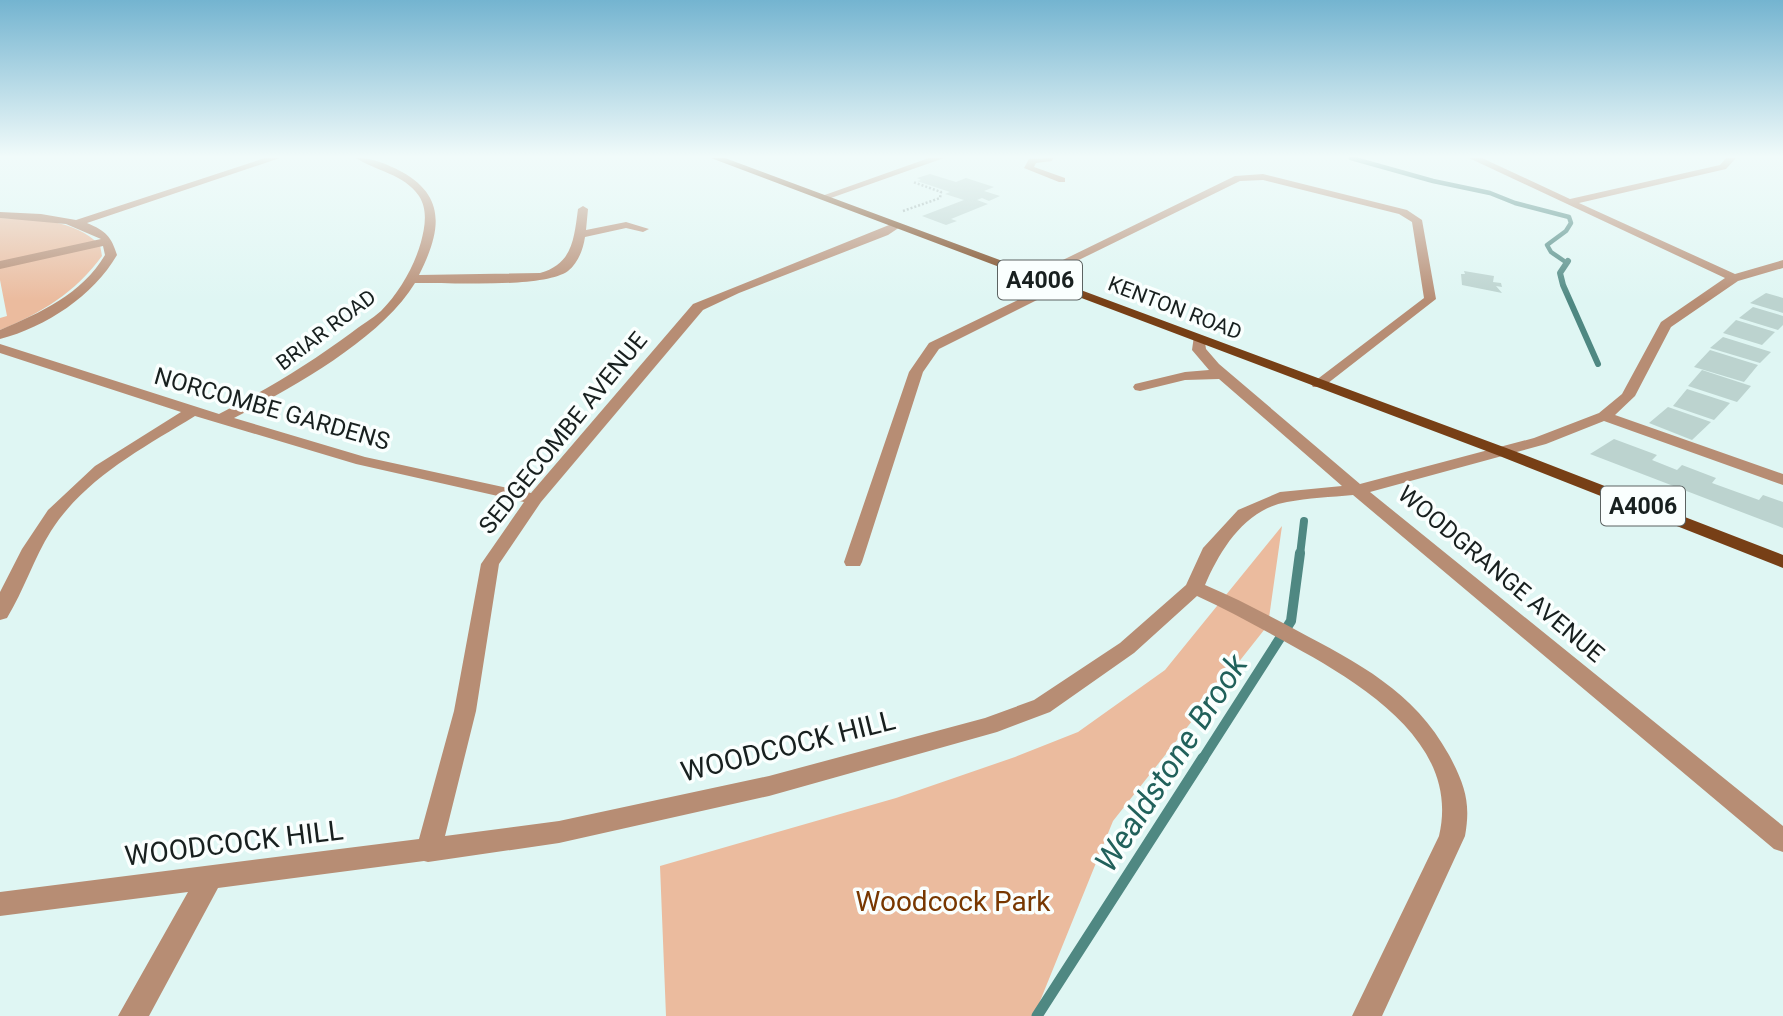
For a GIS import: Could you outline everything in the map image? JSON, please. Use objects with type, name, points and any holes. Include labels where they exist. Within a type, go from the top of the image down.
[{"type":"main road","name":"KENTON ROAD","points":[[846,205],[1503,452]]},
{"type":"main road","name":"A4006","points":[[1503,452],[1783,562]]},
{"type":"street","points":[[78,223],[132,205]]},
{"type":"street","name":"BRIAR ROAD","points":[[223,418],[270,394],[343,346],[388,311],[411,279],[428,242],[429,205]]},
{"type":"street","points":[[1034,277],[1182,205]]},
{"type":"street","points":[[1318,384],[1430,299],[1417,220],[1403,212],[1375,205]]},
{"type":"street","points":[[1575,205],[1734,278]]},
{"type":"street","points":[[411,279],[541,277],[559,273],[574,256],[583,209]]},
{"type":"street","points":[[0,215],[52,218],[78,223],[98,232],[108,241],[111,255],[89,285],[36,318],[0,335]]},
{"type":"street","name":"SEDGECOMBE AVENUE","points":[[428,851],[465,711],[490,564],[535,499],[698,307],[735,290],[884,233],[890,222]]},
{"type":"street","points":[[579,235],[626,225],[643,229]]},
{"type":"street","points":[[0,265],[108,241]]},
{"type":"street","points":[[1604,416],[1628,396],[1666,325],[1734,278],[1783,264]]},
{"type":"street","points":[[853,562],[916,372],[934,346],[1056,285]]},
{"type":"street","name":"WOODGRANGE AVENUE","points":[[1199,339],[1199,350],[1223,374],[1357,490],[1783,841]]},
{"type":"street","name":"NORCOMBE GARDENS","points":[[0,348],[193,411],[362,461],[535,499]]},
{"type":"street","points":[[1140,387],[1185,376],[1223,374]]},
{"type":"street","points":[[0,613],[29,552],[54,514],[81,485],[119,456],[193,411]]},
{"type":"street","points":[[1604,416],[1783,480]]},
{"type":"street","name":"WOODCOCK HILL","points":[[0,904],[428,851],[559,832],[769,786],[989,726],[1042,706],[1127,648],[1194,588],[1210,552],[1244,514],[1280,497],[1357,490],[1503,452],[1604,416]]},
{"type":"street","points":[[1194,588],[1223,600],[1363,675],[1408,713],[1428,738],[1446,772],[1455,797],[1457,813],[1452,836],[1367,1016]]},
{"type":"street","points":[[133,1016],[211,876]]},
{"type":"path","points":[[890,222],[925,205]]},
{"type":"green space","points":[[0,218],[40,220],[66,225],[90,236],[100,245],[102,256],[69,291],[29,317],[0,330],[0,318],[7,316],[0,280]]},
{"type":"green space","name":"Woodcock Park","points":[[1282,526],[1268,625],[1113,821],[1034,1016],[666,1016],[660,866],[896,798],[1078,732],[1165,670]]},
{"type":"building","points":[[950,205],[985,205],[951,219],[957,221],[946,225],[922,216]]},
{"type":"building","points":[[1464,271],[1494,276],[1493,282],[1501,283],[1502,287],[1496,286],[1502,293],[1462,285],[1461,274],[1465,274]]},
{"type":"building","points":[[1766,293],[1783,298],[1783,313],[1750,303]]},
{"type":"building","points":[[1753,307],[1783,316],[1783,325],[1778,330],[1739,318]]},
{"type":"building","points":[[1736,320],[1775,332],[1762,345],[1723,333]]},
{"type":"building","points":[[1723,337],[1771,352],[1760,363],[1710,348]]},
{"type":"building","points":[[1710,350],[1758,365],[1744,382],[1694,367]]},
{"type":"building","points":[[1702,370],[1751,386],[1737,402],[1688,386]]},
{"type":"building","points":[[1687,389],[1730,403],[1714,420],[1673,406]]},
{"type":"building","points":[[1668,407],[1711,422],[1692,440],[1649,423]]},
{"type":"building","points":[[1614,439],[1657,455],[1652,460],[1677,470],[1682,465],[1716,478],[1712,483],[1759,500],[1763,495],[1783,502],[1783,528],[1590,454]]},
{"type":"waterway","name":"Wealdstone Brook","points":[[1524,205],[1569,217],[1571,223],[1566,231],[1547,245],[1551,252],[1567,263]]},
{"type":"waterway","name":"Wealdstone Brook","points":[[1567,263],[1560,273],[1563,285],[1598,364]]},
{"type":"waterway","name":"Wealdstone Brook","points":[[1300,555],[1304,521]]},
{"type":"waterway","name":"Wealdstone Brook","points":[[1202,760],[1291,621],[1300,553]]},
{"type":"waterway","name":"Wealdstone Brook","points":[[1037,1016],[1203,758]]}]
